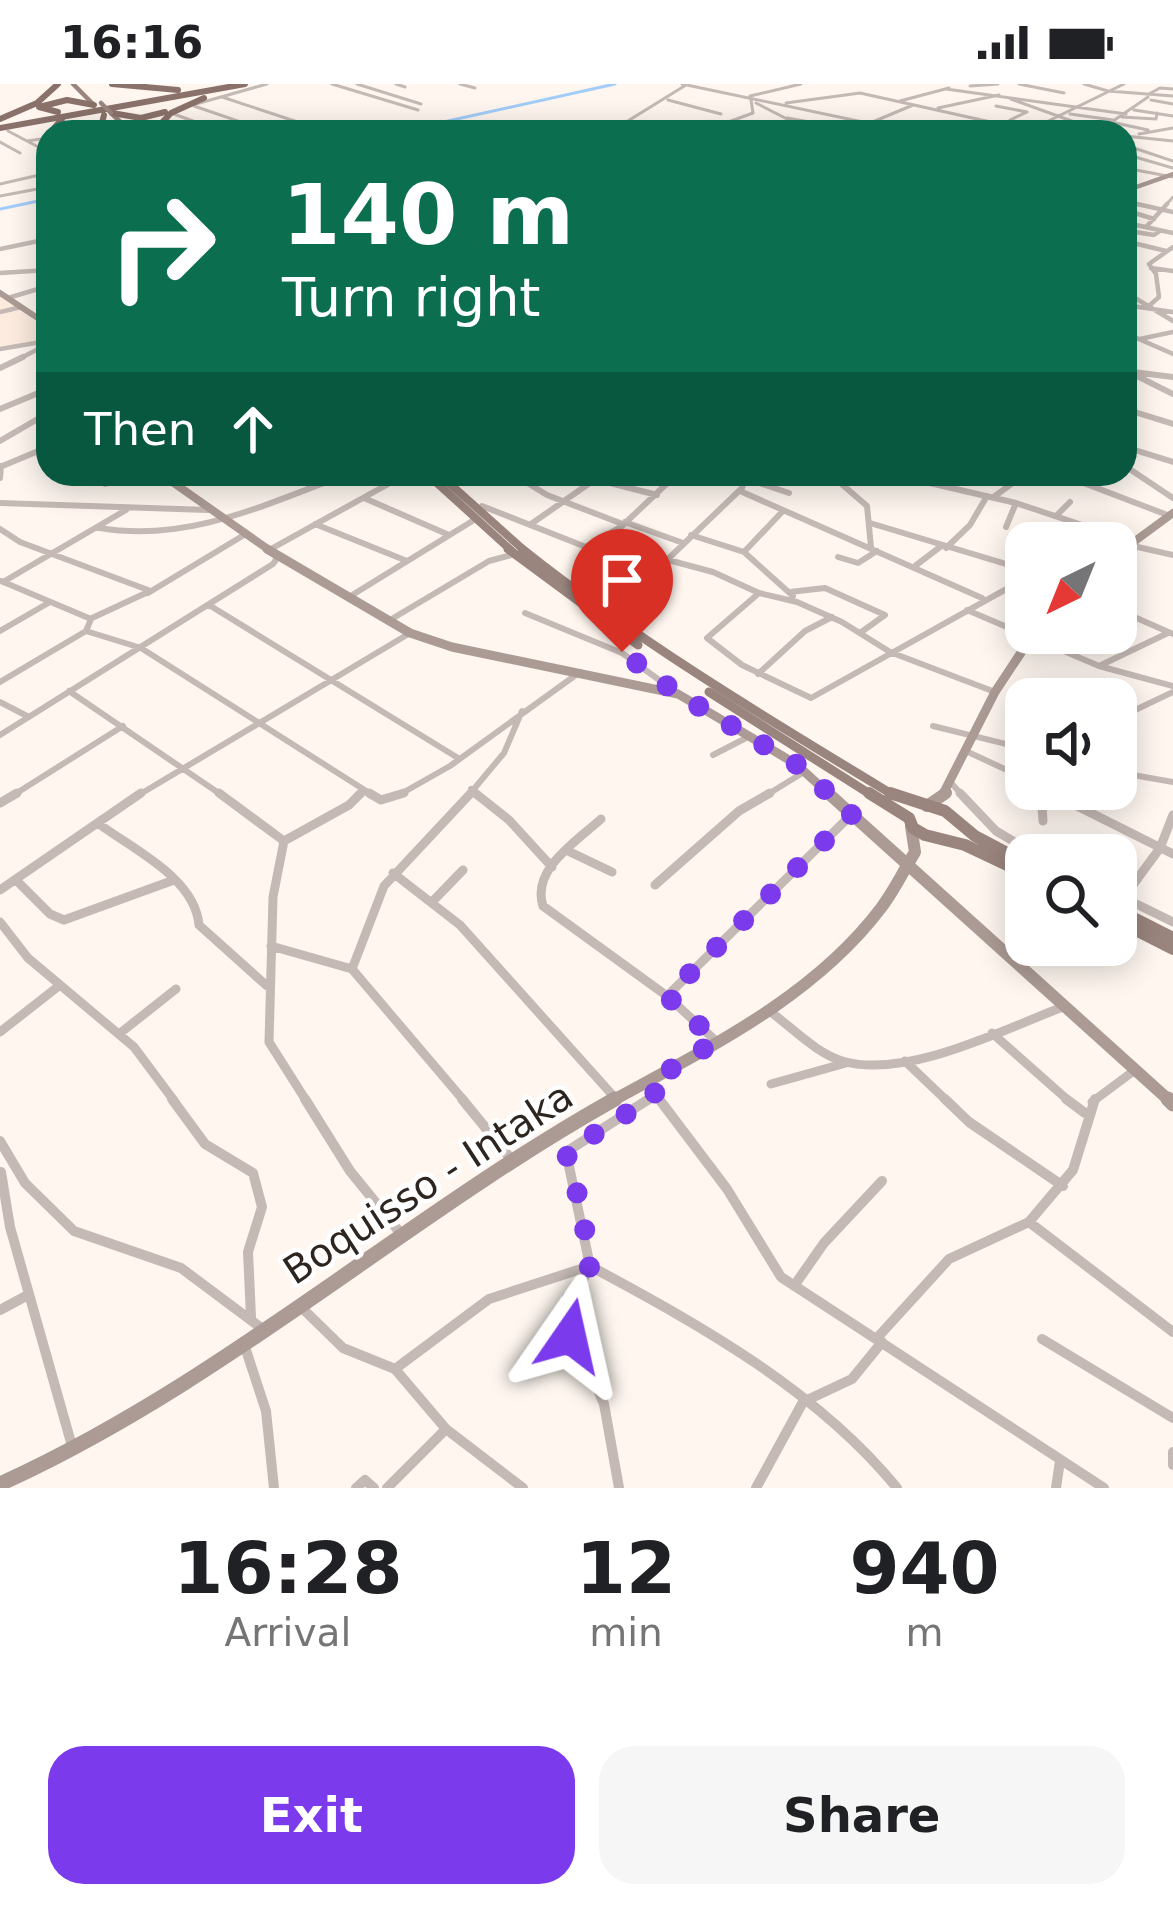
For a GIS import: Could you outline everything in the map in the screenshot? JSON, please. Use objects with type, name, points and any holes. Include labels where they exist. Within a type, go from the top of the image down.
[{"type":"highway","points":[[2,127],[58,84]]},
{"type":"highway","points":[[112,84],[162,90],[238,84]]},
{"type":"highway","points":[[104,120],[109,113],[238,84]]},
{"type":"highway","points":[[109,113],[151,105],[167,111],[141,118],[109,113],[94,106],[68,100],[39,107],[52,112],[94,106],[122,104],[238,84]]},
{"type":"highway","points":[[166,120],[189,105],[255,84]]},
{"type":"highway","points":[[65,120],[113,92],[146,93],[122,104]]},
{"type":"highway","points":[[2,127],[94,106]]},
{"type":"highway","points":[[2,127],[36,130]]},
{"type":"main road","points":[[76,84],[94,106],[116,120]]},
{"type":"main road","points":[[439,486],[514,554],[593,615],[909,820],[925,836],[1005,865]]},
{"type":"main road","points":[[461,486],[514,543],[619,623],[791,735],[897,796],[953,818],[1005,850]]},
{"type":"main road","points":[[909,820],[926,807]]},
{"type":"main road","points":[[941,838],[955,830],[953,818]]},
{"type":"main road","points":[[1137,913],[1173,938]]},
{"type":"main road","points":[[1137,931],[1173,949]]},
{"type":"street","points":[[217,95],[267,84]]},
{"type":"street","points":[[332,84],[420,107],[357,84]]},
{"type":"street","points":[[396,84],[405,87]]},
{"type":"street","points":[[460,84],[475,88]]},
{"type":"street","points":[[629,120],[684,84],[852,120]]},
{"type":"street","points":[[750,98],[801,84]]},
{"type":"street","points":[[898,101],[946,88],[998,84]]},
{"type":"street","points":[[1019,84],[1066,92],[1046,101]]},
{"type":"street","points":[[1084,84],[1112,92],[1173,97]]},
{"type":"street","points":[[1055,120],[1124,84]]},
{"type":"street","points":[[946,88],[1080,107],[1123,120]]},
{"type":"street","points":[[1149,97],[1148,92],[1160,88],[1173,97]]},
{"type":"street","points":[[779,104],[857,92],[975,120]]},
{"type":"street","points":[[931,108],[996,94],[1066,120]]},
{"type":"street","points":[[217,95],[288,120]]},
{"type":"street","points":[[1115,120],[1149,97]]},
{"type":"street","points":[[750,98],[754,111]]},
{"type":"street","points":[[750,98],[798,120]]},
{"type":"street","points":[[984,99],[999,104],[996,106]]},
{"type":"street","points":[[666,100],[721,114]]},
{"type":"street","points":[[1036,109],[1057,103]]},
{"type":"street","points":[[189,105],[237,120]]},
{"type":"street","points":[[879,120],[915,105]]},
{"type":"street","points":[[808,110],[822,106]]},
{"type":"street","points":[[966,120],[996,106],[1027,112],[1010,120]]},
{"type":"street","points":[[1134,110],[1173,116]]},
{"type":"street","points":[[731,120],[754,111],[779,120]]},
{"type":"street","points":[[169,117],[215,112]]},
{"type":"street","points":[[1137,121],[1155,120],[1157,113]]},
{"type":"street","points":[[1070,114],[1132,120]]},
{"type":"street","points":[[816,120],[829,115]]},
{"type":"street","points":[[169,117],[175,120]]},
{"type":"street","points":[[186,118],[192,120]]},
{"type":"street","points":[[1137,125],[1173,140]]},
{"type":"street","points":[[2,127],[36,146]]},
{"type":"street","points":[[1137,135],[1172,129]]},
{"type":"street","points":[[1137,137],[1173,140]]},
{"type":"street","points":[[27,141],[36,140]]},
{"type":"street","points":[[0,142],[20,153]]},
{"type":"street","points":[[1137,152],[1172,171]]},
{"type":"street","points":[[1137,158],[1172,171]]},
{"type":"street","points":[[1137,169],[1172,171]]},
{"type":"street","points":[[1137,185],[1172,171]]},
{"type":"street","points":[[0,184],[36,176]]},
{"type":"street","points":[[0,196],[36,189]]},
{"type":"street","points":[[1146,226],[1169,209],[1173,198]]},
{"type":"street","points":[[1137,203],[1169,209]]},
{"type":"street","points":[[1137,214],[1155,219]]},
{"type":"street","points":[[1137,228],[1173,232]]},
{"type":"street","points":[[1137,232],[1154,235],[1161,230]]},
{"type":"street","points":[[0,249],[36,242]]},
{"type":"street","points":[[1137,246],[1173,250]]},
{"type":"street","points":[[1159,297],[1153,271],[1163,251]]},
{"type":"street","points":[[0,273],[36,271]]},
{"type":"street","points":[[1153,271],[1173,273]]},
{"type":"street","points":[[4,296],[36,289]]},
{"type":"street","points":[[4,296],[34,316]]},
{"type":"street","points":[[1150,304],[1159,297],[1173,299]]},
{"type":"street","points":[[1137,298],[1173,321]]},
{"type":"street","points":[[0,312],[21,307]]},
{"type":"street","points":[[1137,307],[1173,312]]},
{"type":"street","points":[[1140,339],[1173,332]]},
{"type":"street","points":[[1137,338],[1173,354]]},
{"type":"street","points":[[0,349],[36,344]]},
{"type":"street","points":[[0,368],[36,348]]},
{"type":"street","points":[[1137,372],[1173,377]]},
{"type":"street","points":[[1137,376],[1173,394]]},
{"type":"street","points":[[0,410],[36,394]]},
{"type":"street","points":[[1137,413],[1173,424]]},
{"type":"street","points":[[0,442],[36,420]]},
{"type":"street","points":[[1137,451],[1173,462]]},
{"type":"street","points":[[0,478],[0,466],[36,452]]},
{"type":"street","points":[[1137,474],[1173,498]]},
{"type":"street","points":[[177,486],[274,556],[292,562],[410,633],[452,647],[678,694]]},
{"type":"street","points":[[100,528],[130,534],[224,520],[315,486]]},
{"type":"street","points":[[0,735],[208,604],[314,523],[384,486]]},
{"type":"street","points":[[533,486],[566,503],[683,543]]},
{"type":"street","points":[[530,525],[587,486]]},
{"type":"street","points":[[626,486],[659,495]]},
{"type":"street","points":[[482,506],[581,547],[601,542],[667,486]]},
{"type":"street","points":[[669,558],[742,486]]},
{"type":"street","points":[[771,486],[789,493]]},
{"type":"street","points":[[846,486],[863,499],[875,549]]},
{"type":"street","points":[[943,486],[1075,522]]},
{"type":"street","points":[[915,566],[970,526],[990,497],[1006,486]]},
{"type":"street","points":[[1092,486],[1171,515]]},
{"type":"street","points":[[740,491],[983,599]]},
{"type":"street","points":[[362,497],[449,536]]},
{"type":"street","points":[[1057,515],[1070,502]]},
{"type":"street","points":[[0,503],[208,510]]},
{"type":"street","points":[[1008,522],[1016,503]]},
{"type":"street","points":[[2,581],[55,555],[129,508]]},
{"type":"street","points":[[744,552],[781,513]]},
{"type":"street","points":[[1137,540],[1171,515]]},
{"type":"street","points":[[349,597],[474,520]]},
{"type":"street","points":[[314,523],[407,561]]},
{"type":"street","points":[[870,523],[1005,567]]},
{"type":"street","points":[[0,529],[8,537],[148,593]]},
{"type":"street","points":[[0,682],[86,631],[91,619],[148,593],[244,535]]},
{"type":"street","points":[[691,535],[744,552],[797,602]]},
{"type":"street","points":[[601,542],[669,558],[759,593],[797,602],[890,652],[995,692]]},
{"type":"street","points":[[1137,546],[1173,555]]},
{"type":"street","points":[[838,557],[858,563],[875,549]]},
{"type":"street","points":[[389,621],[489,560],[514,554]]},
{"type":"street","points":[[2,581],[91,619]]},
{"type":"street","points":[[790,592],[811,583],[884,614],[860,633]]},
{"type":"street","points":[[759,593],[705,635],[723,653],[758,674],[811,698],[1005,586]]},
{"type":"street","points":[[0,632],[50,602]]},
{"type":"street","points":[[208,604],[458,758]]},
{"type":"street","points":[[965,610],[1005,625]]},
{"type":"street","points":[[525,613],[622,652],[678,694],[804,772],[911,859],[1173,1104]]},
{"type":"street","points":[[758,674],[805,631],[832,617]]},
{"type":"street","points":[[1137,618],[1170,633]]},
{"type":"street","points":[[86,631],[140,648],[262,722],[373,798],[391,799],[458,758],[580,671]]},
{"type":"street","points":[[0,890],[183,768],[410,633]]},
{"type":"street","points":[[1099,666],[1170,633]]},
{"type":"street","points":[[926,807],[950,788],[995,692],[1020,654]]},
{"type":"street","points":[[1073,654],[1173,689]]},
{"type":"street","points":[[1137,709],[1173,689]]},
{"type":"street","points":[[69,691],[284,841]]},
{"type":"street","points":[[0,702],[29,716]]},
{"type":"street","points":[[352,969],[365,923],[393,873],[505,752],[522,711]]},
{"type":"street","points":[[0,803],[124,726]]},
{"type":"street","points":[[933,726],[1005,744]]},
{"type":"street","points":[[713,755],[751,735]]},
{"type":"street","points":[[968,752],[1005,769]]},
{"type":"street","points":[[656,885],[739,812],[804,772]]},
{"type":"street","points":[[1137,776],[1173,782]]},
{"type":"street","points":[[950,788],[953,818]]},
{"type":"street","points":[[950,788],[1005,836]]},
{"type":"street","points":[[471,789],[509,820],[552,867]]},
{"type":"street","points":[[284,841],[350,805],[364,791]]},
{"type":"street","points":[[1043,810],[1043,821]]},
{"type":"street","points":[[1085,810],[1173,854]]},
{"type":"street","points":[[667,996],[852,814]]},
{"type":"street","points":[[1137,877],[1160,848],[1173,815]]},
{"type":"street","points":[[601,819],[552,867],[536,891],[543,906],[667,996],[716,1041]]},
{"type":"street","points":[[909,820],[911,859]]},
{"type":"street","points":[[99,824],[176,880],[197,904],[199,925],[267,986]]},
{"type":"street","points":[[911,859],[941,838]]},
{"type":"street","points":[[284,841],[273,897],[267,986],[266,1024],[273,1052],[350,1171],[403,1236]]},
{"type":"street","points":[[568,851],[612,872]]},
{"type":"street","name":"Boquisso - Intaka","points":[[0,1484],[24,1482],[74,1454],[301,1307],[512,1160],[617,1100],[652,1089],[716,1041],[768,1010],[842,948],[911,859]]},
{"type":"street","points":[[433,901],[463,870]]},
{"type":"street","points":[[393,873],[433,901],[617,1100]]},
{"type":"street","points":[[17,881],[50,914],[64,920],[176,880]]},
{"type":"street","points":[[1137,907],[1173,922]]},
{"type":"street","points":[[0,923],[28,958],[119,1034],[205,1144],[253,1173],[262,1208],[248,1252],[251,1317]]},
{"type":"street","points":[[271,946],[352,969],[390,1007],[512,1160]]},
{"type":"street","points":[[0,1032],[61,985]]},
{"type":"street","points":[[119,1034],[176,989]]},
{"type":"street","points":[[771,1084],[848,1062],[904,1059],[1064,1006]]},
{"type":"street","points":[[768,1010],[848,1062]]},
{"type":"street","points":[[992,1033],[1085,1113]]},
{"type":"street","points":[[904,1059],[969,1122],[1063,1186]]},
{"type":"street","points":[[756,1488],[789,1420],[803,1402],[852,1379],[950,1259],[1029,1222],[1063,1186],[1081,1145],[1085,1113],[1097,1096],[1135,1070]]},
{"type":"street","points":[[619,1488],[610,1422],[599,1390],[578,1356],[565,1313],[590,1266],[566,1152],[652,1089],[724,1184],[770,1265],[794,1286],[1104,1488]]},
{"type":"street","points":[[0,1141],[28,1294],[74,1454]]},
{"type":"street","points":[[5,1170],[74,1231],[181,1268],[265,1330]]},
{"type":"street","points":[[794,1286],[824,1243],[883,1181]]},
{"type":"street","points":[[1029,1222],[1173,1332]]},
{"type":"street","points":[[395,1369],[489,1299],[590,1266],[642,1298],[691,1318],[866,1450],[897,1488]]},
{"type":"street","points":[[0,1310],[28,1294]]},
{"type":"street","points":[[301,1307],[343,1348],[395,1369],[446,1429],[523,1488]]},
{"type":"street","points":[[1042,1339],[1173,1418]]},
{"type":"street","points":[[244,1344],[266,1411],[274,1488]]},
{"type":"street","points":[[387,1488],[446,1429]]},
{"type":"street","points":[[1173,1452],[1173,1465]]},
{"type":"street","points":[[1057,1488],[1060,1461]]},
{"type":"street","points":[[356,1488],[365,1480],[374,1488]]},
{"type":"shaded area","points":[[0,296],[36,322],[36,342],[0,347]]},
{"type":"waterway","points":[[452,120],[615,84]]},
{"type":"waterway","points":[[0,209],[36,202]]},
{"type":"route","points":[[570,1336],[565,1313],[590,1266],[566,1152],[656,1095],[649,1083],[716,1041],[667,996],[852,814],[796,764],[678,694],[622,652]]}]
